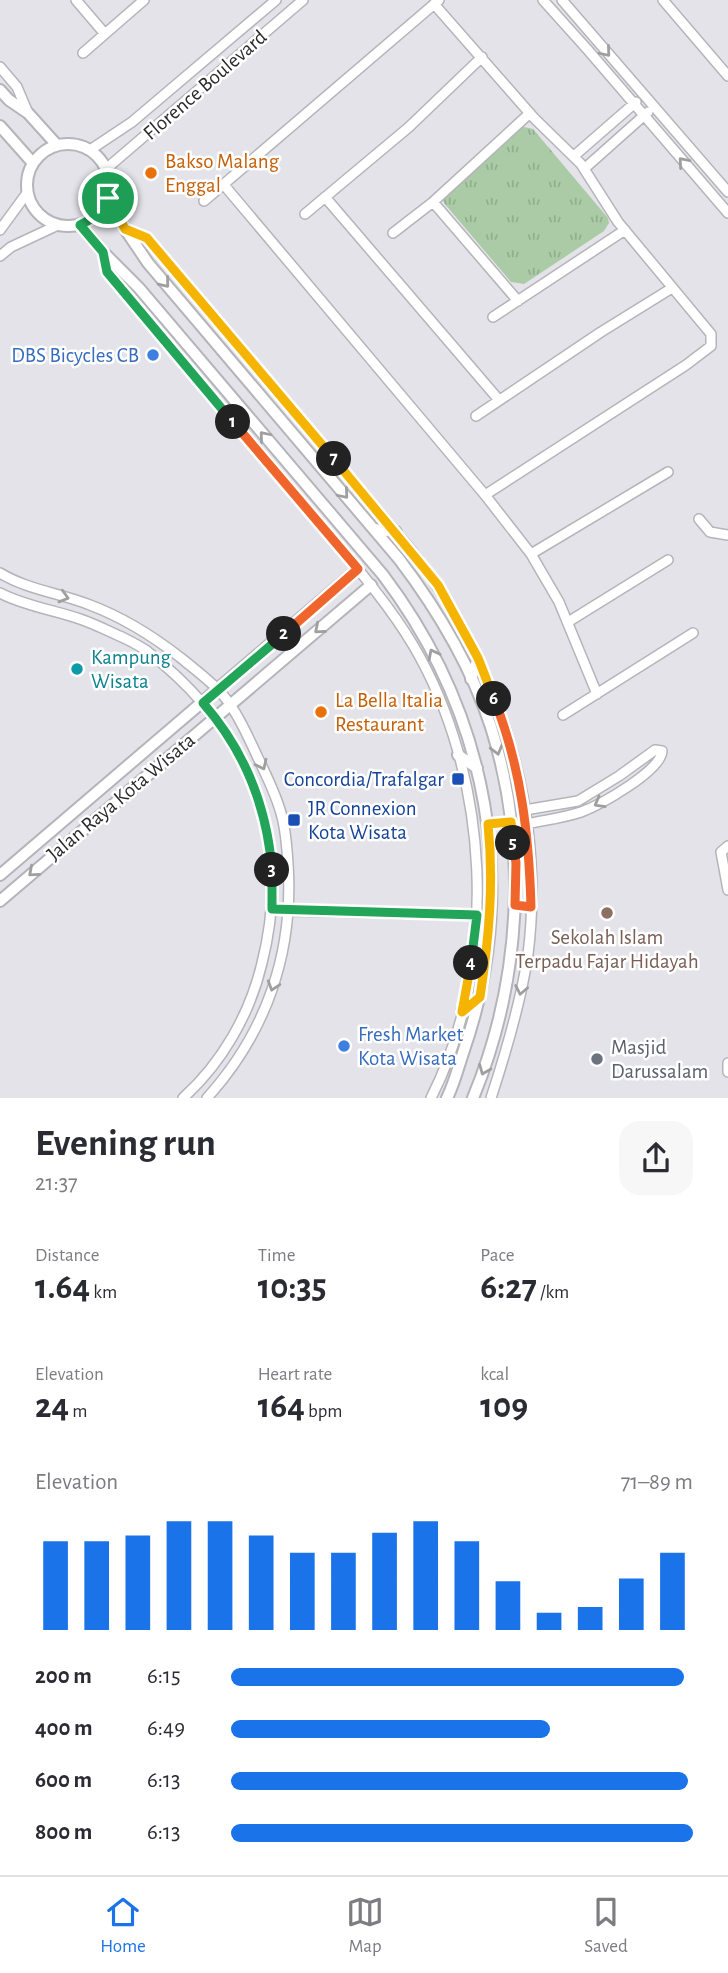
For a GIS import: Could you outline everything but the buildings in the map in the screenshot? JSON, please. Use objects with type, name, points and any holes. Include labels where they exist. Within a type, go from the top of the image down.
[{"type":"street","points":[[76,0],[105,34]]},
{"type":"street","points":[[82,53],[144,0]]},
{"type":"street","name":"Florence Boulevard","points":[[90,150],[132,122],[276,0]]},
{"type":"street","name":"Florence Boulevard","points":[[106,169],[303,0]]},
{"type":"street","points":[[543,0],[728,213]]},
{"type":"street","points":[[562,0],[728,193],[718,202]]},
{"type":"street","points":[[663,0],[728,76]]},
{"type":"street","points":[[204,201],[437,2],[530,113],[574,156],[625,230],[711,334],[711,346],[686,365],[485,495]]},
{"type":"street","points":[[306,214],[409,128],[482,57]]},
{"type":"street","points":[[0,67],[17,88],[28,113]]},
{"type":"street","points":[[0,90],[28,113],[56,144]]},
{"type":"street","points":[[574,156],[643,95]]},
{"type":"street","points":[[584,169],[653,107]]},
{"type":"street","points":[[393,233],[433,202],[530,113]]},
{"type":"street","points":[[0,126],[32,162]]},
{"type":"street","points":[[0,136],[17,144]]},
{"type":"street","points":[[58,225],[37,214],[27,193],[26,181],[32,162],[56,144],[70,143],[90,150],[106,169],[109,179],[108,198],[125,229],[149,263],[425,593],[471,680],[493,737],[507,794],[516,863],[511,953],[497,1034],[473,1098]]},
{"type":"street","points":[[224,185],[485,495],[531,554],[568,622],[597,694]]},
{"type":"street","points":[[0,230],[27,193]]},
{"type":"street","points":[[326,197],[499,400]]},
{"type":"street","points":[[0,256],[11,247],[58,225],[80,225],[93,218],[108,198]]},
{"type":"street","points":[[433,202],[517,301]]},
{"type":"street","points":[[80,225],[139,288],[374,565],[425,636],[451,689],[477,768],[488,824],[492,864],[488,944],[480,997],[447,1098]]},
{"type":"street","points":[[125,229],[147,238],[396,532],[438,585],[478,658],[503,720],[514,757],[527,824],[531,907],[528,954],[520,997],[491,1098]]},
{"type":"street","points":[[493,317],[625,230]]},
{"type":"street","points":[[103,252],[107,272],[114,281],[371,585],[412,644],[438,694],[469,796],[478,872],[474,950],[462,1012],[439,1084],[431,1098]]},
{"type":"street","points":[[476,416],[673,288]]},
{"type":"street","points":[[531,554],[668,472]]},
{"type":"street","points":[[699,519],[710,532],[728,535]]},
{"type":"street","points":[[374,529],[396,532]]},
{"type":"street","points":[[568,622],[668,560]]},
{"type":"street","points":[[218,690],[358,569]]},
{"type":"street","points":[[0,573],[28,587],[89,604],[120,619],[182,659],[230,704],[269,781],[282,816],[286,839],[290,911],[272,990],[253,1036],[207,1098]]},
{"type":"street","name":"Jalan Raya Kota Wisata","points":[[0,901],[371,585]]},
{"type":"street","points":[[0,593],[83,620],[145,649],[189,686],[215,717],[244,763],[262,807],[270,843],[272,909],[257,987],[240,1024],[216,1061],[183,1098]]},
{"type":"street","points":[[563,715],[693,633]]},
{"type":"street","points":[[471,680],[478,658]]},
{"type":"street","name":"Jalan Raya Kota Wisata","points":[[0,875],[218,690]]},
{"type":"street","points":[[525,810],[578,801],[654,750],[662,751],[659,761],[632,784],[592,807],[564,817],[527,824]]},
{"type":"street","points":[[458,755],[477,768]]},
{"type":"street","points":[[488,824],[511,822]]},
{"type":"street","points":[[728,846],[721,852],[728,890]]},
{"type":"street","points":[[515,905],[531,907]]},
{"type":"street","points":[[272,909],[477,915]]},
{"type":"street","points":[[477,915],[488,944]]},
{"type":"street","points":[[462,1012],[480,997]]},
{"type":"street","points":[[728,1063],[728,1072]]},
{"type":"green space","points":[[520,126],[533,129],[608,218],[609,223],[604,231],[524,284],[511,282],[444,203],[443,195]]},
{"type":"place","name":"Bakso Malang Enggal","points":[[151,173]]},
{"type":"place","name":"DBS Bicycles CB","points":[[153,355]]},
{"type":"place","name":"Kampung Wisata","points":[[77,669]]},
{"type":"place","name":"La Bella Italia Restaurant","points":[[321,712]]},
{"type":"place","name":"Concordia/Trafalgar","points":[[458,779]]},
{"type":"place","name":"JR Connexion Kota Wisata","points":[[294,820]]},
{"type":"place","name":"Sekolah Islam Terpadu Fajar Hidayah","points":[[607,913]]},
{"type":"place","name":"Fresh Market Kota Wisata","points":[[344,1046]]},
{"type":"place","name":"Masjid Darussalam","points":[[597,1059]]},
{"type":"route","points":[[108,198],[125,229],[147,238],[411,550],[458,617],[478,658],[503,720],[514,757],[527,824],[531,907],[515,905],[516,863],[511,822],[488,824],[492,907],[488,944],[480,997],[462,1012],[474,950],[477,915],[272,909],[270,843],[262,807],[244,763],[228,734],[203,703],[358,569],[107,272],[103,252],[80,225],[93,218],[108,198]]}]
